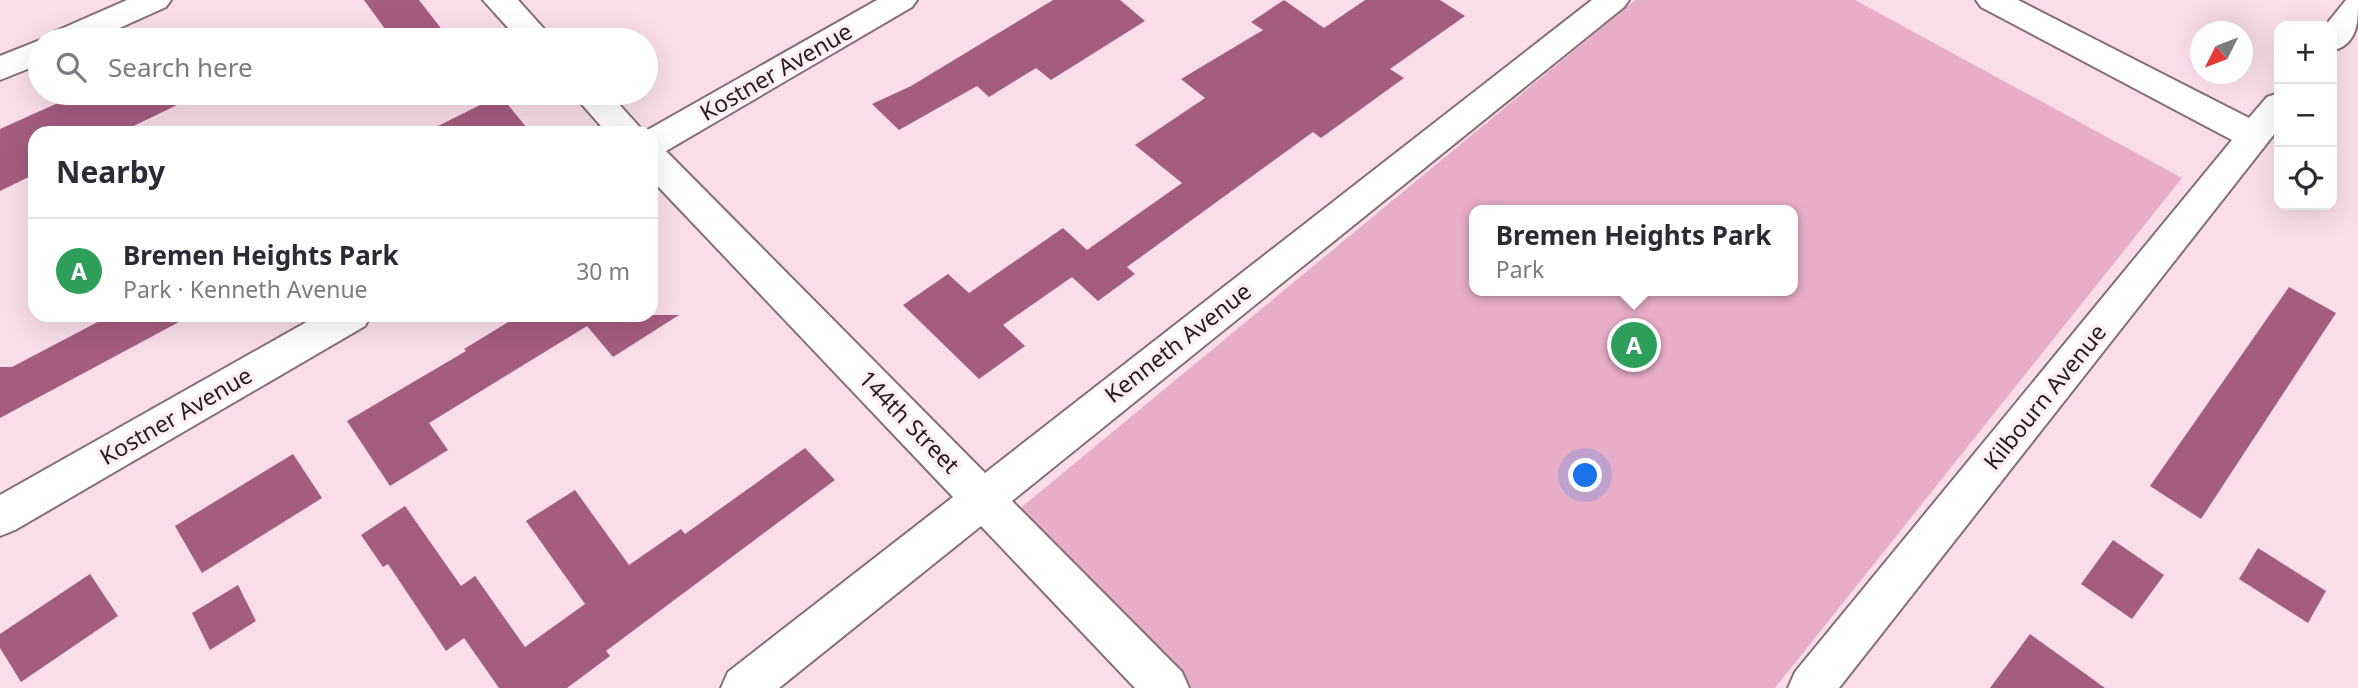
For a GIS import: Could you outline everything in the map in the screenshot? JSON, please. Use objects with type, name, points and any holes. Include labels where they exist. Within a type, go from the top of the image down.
[{"type":"street","points":[[92,28],[155,0]]},
{"type":"street","points":[[499,0],[526,28]]},
{"type":"street","name":"Kostner Avenue","points":[[658,140],[901,0]]},
{"type":"street","name":"Kenneth Avenue","points":[[744,688],[1613,0]]},
{"type":"street","points":[[1992,0],[2255,136]]},
{"type":"street","points":[[2337,34],[2358,7]]},
{"type":"street","points":[[0,69],[28,56]]},
{"type":"street","points":[[601,105],[621,126]]},
{"type":"street","name":"Kilbourn Avenue","points":[[1811,688],[2274,111]]},
{"type":"street","name":"144th Street","points":[[658,164],[1166,688]]},
{"type":"street","name":"Kostner Avenue","points":[[0,517],[340,322]]},
{"type":"shaded area","points":[[1635,0],[1855,0],[2182,178],[1775,688],[1189,688],[1017,511]]},
{"type":"building","points":[[364,0],[419,0],[441,28],[384,28]]},
{"type":"building","points":[[1053,0],[1120,0],[1145,21],[1051,80],[1036,68],[989,97],[977,86],[899,130],[872,104],[911,86]]},
{"type":"building","points":[[1284,0],[1324,28],[1365,0],[1440,0],[1465,16],[1390,69],[1404,78],[1321,138],[1313,132],[1127,267],[1135,274],[1098,301],[1072,277],[1003,325],[1025,346],[979,379],[903,305],[948,274],[969,293],[1063,228],[1087,250],[1182,183],[1135,145],[1205,98],[1181,79],[1263,30],[1251,22]]},
{"type":"building","points":[[53,105],[177,105],[134,126],[28,126],[28,177],[0,191],[0,129]]},
{"type":"building","points":[[480,105],[508,105],[525,126],[438,126]]},
{"type":"building","points":[[2289,287],[2336,313],[2201,519],[2150,486]]},
{"type":"building","points":[[658,315],[679,315],[613,357],[587,326],[429,423],[448,450],[390,486],[347,421],[466,351],[464,349],[508,322],[658,322]]},
{"type":"building","points":[[98,322],[179,322],[0,418],[0,367],[12,367]]},
{"type":"building","points":[[805,448],[835,480],[606,651],[610,656],[567,688],[499,688],[464,638],[446,651],[388,564],[383,567],[361,535],[405,506],[461,586],[475,576],[525,647],[585,604],[526,521],[575,490],[629,565],[681,529],[685,534]]},
{"type":"building","points":[[293,454],[322,498],[202,573],[175,526]]},
{"type":"building","points":[[2113,540],[2164,575],[2132,619],[2081,584]]},
{"type":"building","points":[[2258,548],[2326,591],[2308,623],[2239,579]]},
{"type":"building","points":[[90,574],[118,616],[21,682],[0,648],[0,634]]},
{"type":"building","points":[[238,585],[256,621],[210,650],[192,613]]},
{"type":"building","points":[[2030,634],[2105,688],[1990,688]]},
{"type":"place","name":"Bremen Heights Park","points":[[1634,345]]}]
